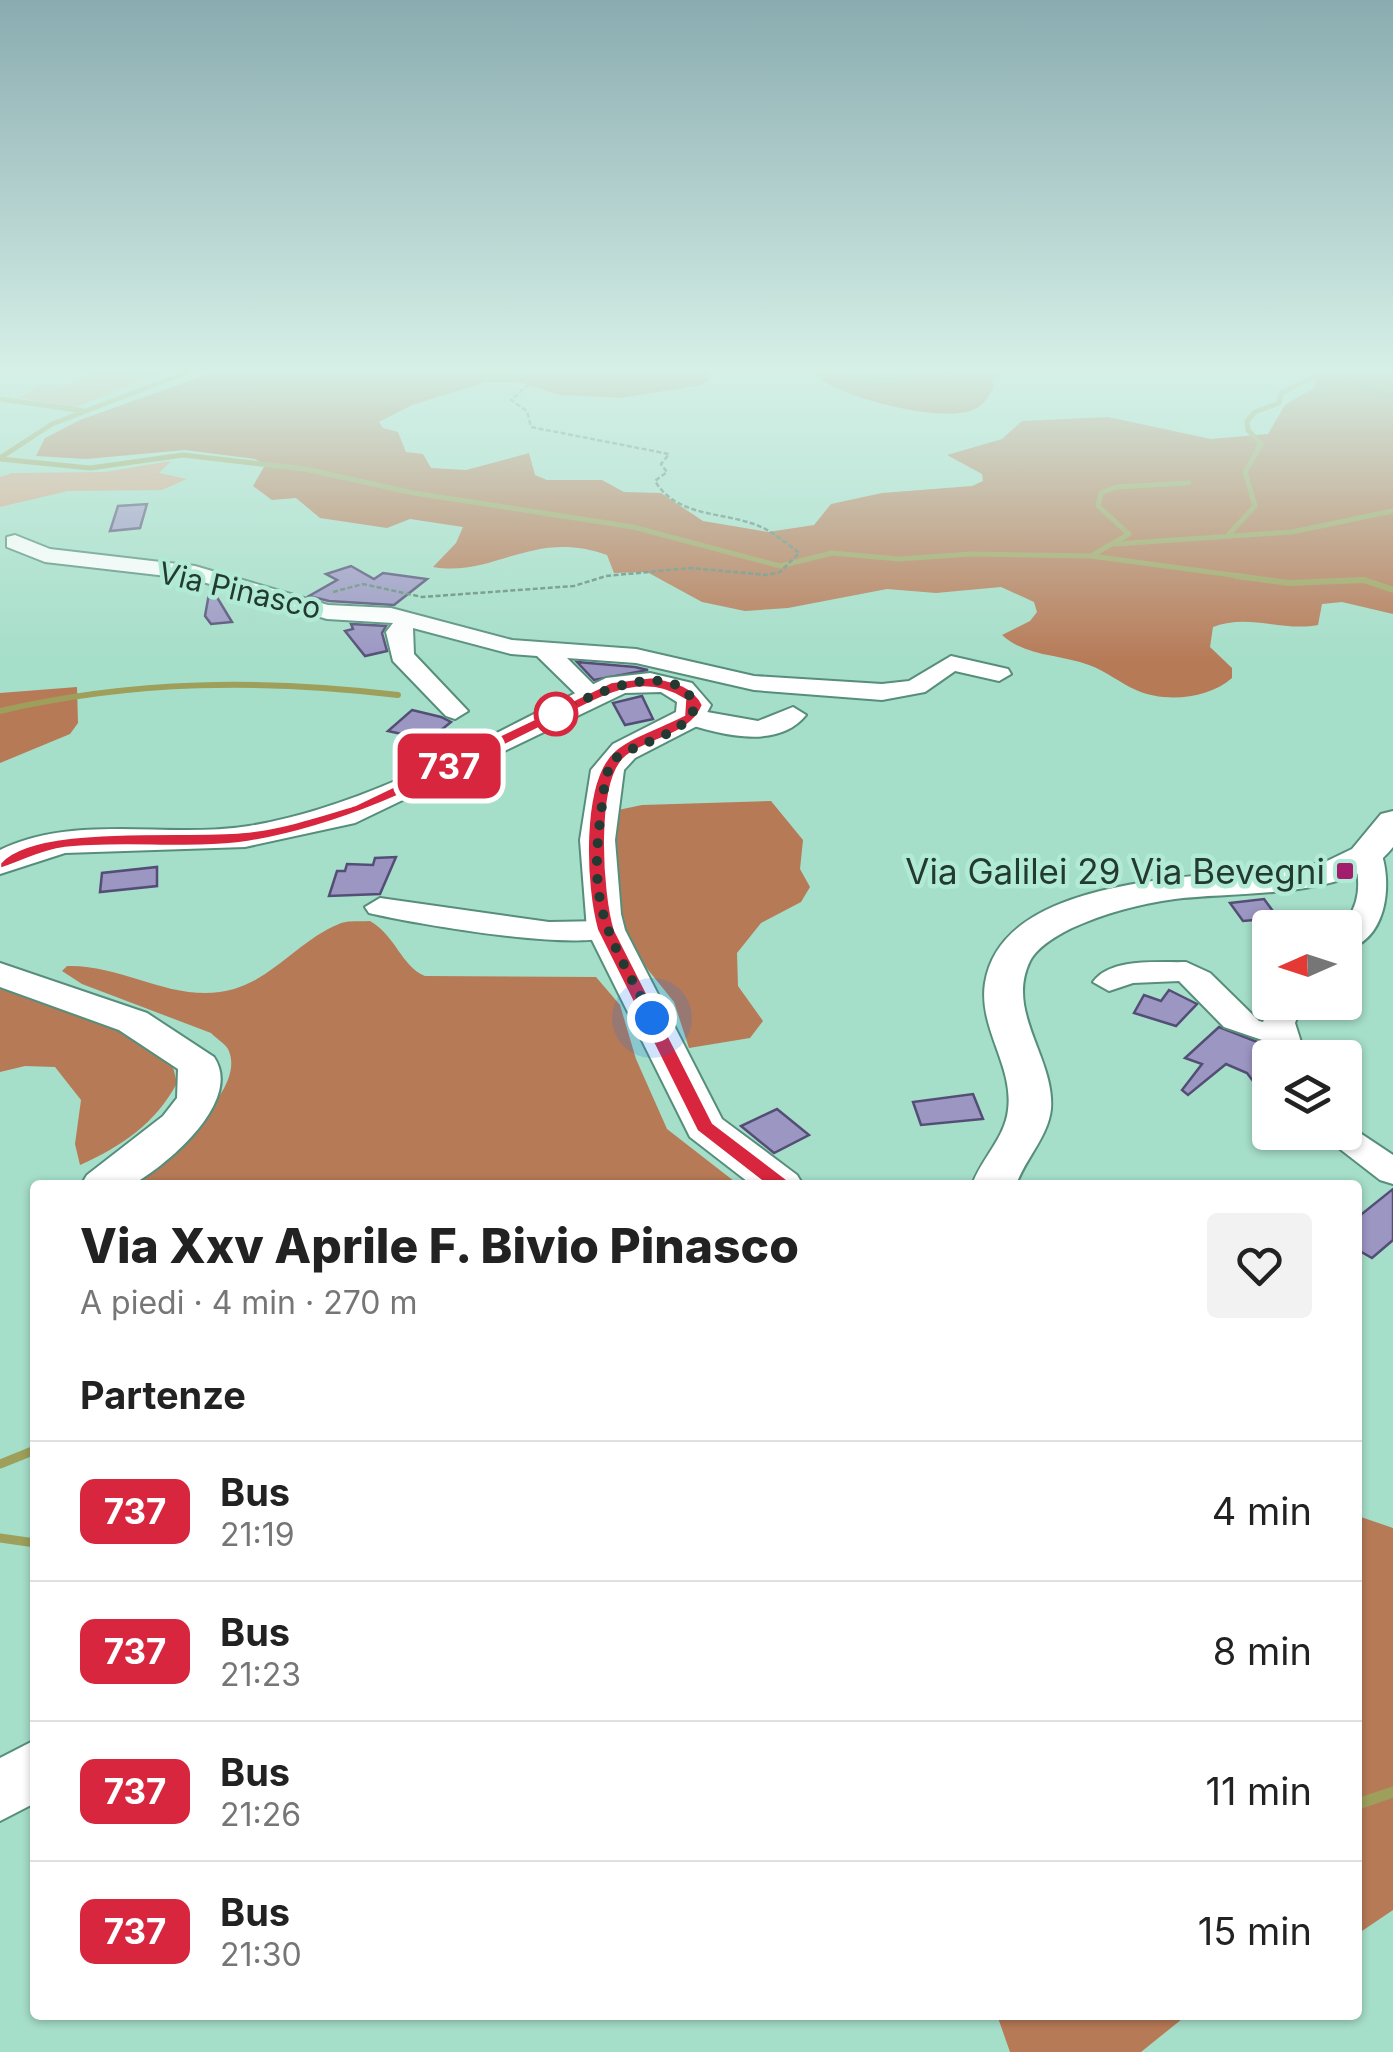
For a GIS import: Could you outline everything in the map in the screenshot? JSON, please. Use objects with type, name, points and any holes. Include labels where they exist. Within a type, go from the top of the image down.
[{"type":"main road","points":[[0,864],[22,852],[65,843],[244,837],[342,816],[591,695],[634,682],[663,683],[692,698],[695,705],[690,717],[620,754],[607,771],[595,859],[596,898],[606,930],[705,1126],[775,1180]]},
{"type":"main road","points":[[997,1180],[1029,1117],[1028,1086],[1004,1019],[1002,1001],[1009,966],[1026,942],[1060,920],[1126,897],[1315,874],[1368,856],[1393,822]]},
{"type":"main road","points":[[0,975],[59,992],[178,1044],[199,1066],[198,1098],[178,1126],[109,1180]]},
{"type":"main road","points":[[0,1793],[30,1771]]},
{"type":"street","name":"Via Pinasco","points":[[15,542],[45,555],[196,574],[313,609],[408,620],[546,652],[636,656],[730,677],[854,693],[916,687],[951,663],[1000,674]]},
{"type":"street","points":[[408,620],[398,632],[402,656],[455,711]]},
{"type":"street","points":[[450,632],[467,659]]},
{"type":"street","points":[[546,652],[591,695]]},
{"type":"street","points":[[690,717],[740,729],[791,720],[793,716]]},
{"type":"street","points":[[1362,921],[1374,906],[1376,886],[1368,856]]},
{"type":"street","points":[[380,907],[440,911],[564,935],[606,930]]},
{"type":"street","points":[[1109,982],[1127,974],[1186,971],[1222,1013],[1260,1032],[1286,1031]]},
{"type":"street","points":[[1361,1150],[1393,1172]]},
{"type":"path","points":[[313,609],[330,594],[352,584],[422,597],[574,586],[606,576],[690,568],[767,576],[780,572],[800,553],[769,529],[712,518],[661,491],[655,481],[667,472],[665,469]]},
{"type":"shaded area","points":[[163,469],[159,473],[187,479],[162,490],[68,491],[0,507],[0,477],[12,473]]},
{"type":"shaded area","points":[[263,469],[533,469],[535,475],[547,480],[602,480],[624,492],[661,493],[703,521],[768,532],[814,525],[831,504],[882,493],[972,486],[983,481],[982,474],[972,469],[1393,469],[1393,614],[1342,602],[1322,604],[1318,625],[1239,622],[1213,627],[1210,647],[1232,668],[1232,678],[1211,691],[1186,697],[1160,697],[1136,690],[1089,665],[1011,642],[1002,635],[1030,621],[1037,612],[1034,602],[1001,587],[936,593],[887,589],[788,608],[745,611],[702,602],[647,572],[614,573],[607,555],[581,548],[536,550],[455,569],[433,567],[456,543],[463,527],[410,519],[387,528],[320,518],[296,498],[272,500],[253,486]]},
{"type":"shaded area","points":[[77,687],[78,723],[70,734],[0,763],[0,693]]},
{"type":"shaded area","points":[[771,801],[803,840],[800,869],[810,887],[801,902],[761,923],[737,953],[738,986],[763,1021],[750,1038],[689,1048],[674,1002],[645,966],[615,912],[608,874],[618,810],[642,805]]},
{"type":"shaded area","points":[[370,921],[379,927],[410,965],[425,976],[596,977],[620,1005],[636,1059],[667,1129],[733,1180],[132,1180],[177,1143],[213,1105],[231,1066],[228,1049],[211,1033],[82,984],[62,971],[67,966],[88,967],[171,989],[213,993],[248,984],[325,931],[350,922]]},
{"type":"shaded area","points":[[0,989],[70,1008],[169,1051],[177,1083],[148,1122],[110,1150],[80,1165],[75,1144],[81,1100],[55,1067],[25,1066],[0,1072]]},
{"type":"shaded area","points":[[1362,1517],[1393,1528],[1393,1910],[1362,1931]]},
{"type":"shaded area","points":[[999,2020],[1181,2020],[1141,2052],[1010,2052]]},
{"type":"building","points":[[147,504],[140,528],[110,531],[118,506]]},
{"type":"building","points":[[351,566],[374,579],[383,573],[427,579],[394,605],[309,596],[337,580],[326,574]]},
{"type":"building","points":[[210,588],[232,622],[211,624],[205,616]]},
{"type":"building","points":[[351,624],[386,626],[382,633],[387,651],[365,656],[345,631],[353,629]]},
{"type":"building","points":[[577,662],[635,667],[648,670],[594,680]]},
{"type":"building","points":[[642,696],[653,719],[625,725],[613,703]]},
{"type":"building","points":[[412,710],[451,722],[429,740],[388,731]]},
{"type":"building","points":[[396,857],[380,894],[329,896],[337,871],[345,871],[347,864],[373,865],[375,858]]},
{"type":"building","points":[[157,867],[157,886],[100,892],[102,873]]},
{"type":"building","points":[[1264,899],[1272,910],[1252,910],[1252,920],[1243,921],[1230,903]]},
{"type":"building","points":[[1169,990],[1197,1004],[1176,1026],[1134,1013],[1144,995],[1161,1001]]},
{"type":"building","points":[[1219,1027],[1252,1040],[1252,1080],[1247,1073],[1226,1064],[1188,1095],[1182,1090],[1202,1064],[1185,1058]]},
{"type":"building","points":[[973,1094],[983,1119],[921,1125],[913,1102]]},
{"type":"building","points":[[777,1109],[809,1135],[774,1153],[741,1126]]},
{"type":"building","points":[[1393,1189],[1393,1240],[1372,1258],[1362,1252],[1362,1214]]},
{"type":"waterway","points":[[303,469],[414,493],[633,527],[780,566],[832,553],[899,559],[971,554],[1091,556]]},
{"type":"waterway","points":[[1229,534],[1255,506],[1247,469]]},
{"type":"waterway","points":[[1091,556],[1129,534],[1098,506],[1101,493],[1116,487],[1189,483]]},
{"type":"waterway","points":[[1116,544],[1292,532],[1393,511]]},
{"type":"waterway","points":[[1091,556],[1254,578]]},
{"type":"waterway","points":[[1236,576],[1289,583],[1364,580],[1393,590]]},
{"type":"waterway","points":[[0,711],[99,693],[198,685],[298,686],[398,695]]},
{"type":"waterway","points":[[0,1464],[30,1452]]},
{"type":"waterway","points":[[0,1538],[30,1542]]},
{"type":"waterway","points":[[1362,1803],[1393,1792]]},
{"type":"bus line","name":"737","points":[[0,863],[22,852],[65,843],[244,837],[342,816],[591,695],[634,682],[673,686],[692,698],[694,712],[678,727],[620,754],[607,771],[595,859],[596,898],[606,930],[705,1126],[723,1144],[774,1180]]},
{"type":"place","name":"Via Galilei 29 Via Bevegni","points":[[1345,871]]},
{"type":"route","points":[[556,714],[591,695],[634,682],[673,686],[692,698],[695,705],[694,712],[678,727],[612,761],[599,826],[596,898],[606,930],[652,1018]]}]
